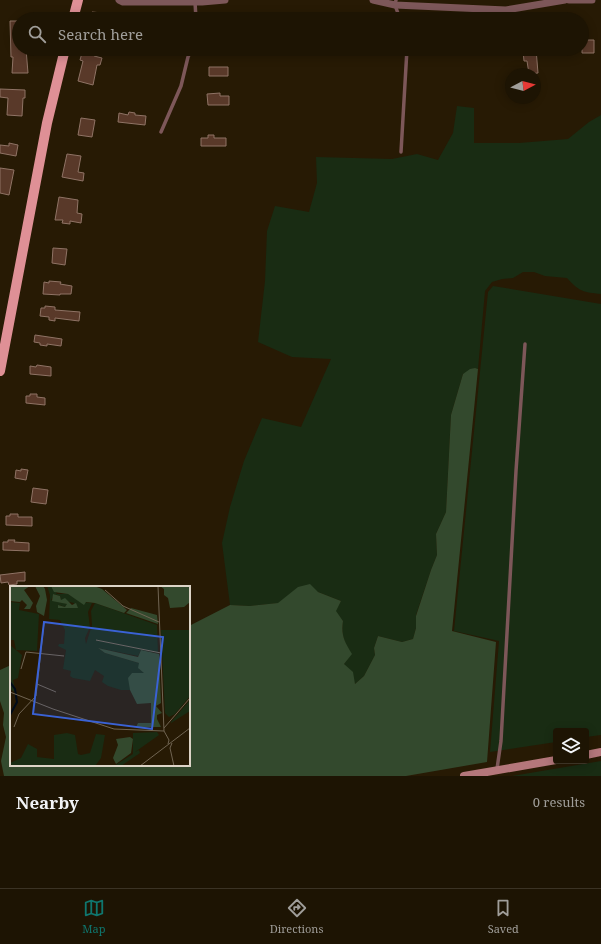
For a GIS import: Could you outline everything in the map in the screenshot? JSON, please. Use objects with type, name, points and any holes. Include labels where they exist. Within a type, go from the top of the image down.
[{"type":"main road","points":[[75,12],[78,0]]},
{"type":"main road","points":[[0,371],[45,131],[63,56]]},
{"type":"street","points":[[119,0],[123,2],[195,2],[225,0]]},
{"type":"street","points":[[373,0],[396,3],[506,10],[565,0]]},
{"type":"street","points":[[569,0],[592,0]]},
{"type":"street","points":[[589,754],[601,752]]},
{"type":"street","points":[[464,776],[553,761]]},
{"type":"lane","points":[[195,2],[196,12]]},
{"type":"lane","points":[[161,132],[181,86],[188,56]]},
{"type":"lane","points":[[401,152],[407,56]]},
{"type":"lane","points":[[497,770],[502,741],[516,471],[525,344]]},
{"type":"green space","points":[[457,106],[474,108],[474,143],[519,143],[568,139],[589,122],[601,115],[601,294],[590,293],[579,289],[567,278],[545,276],[534,272],[523,272],[513,278],[492,282],[485,291],[478,369],[475,368],[463,374],[451,415],[446,512],[436,534],[437,555],[416,615],[416,628],[413,639],[402,642],[378,636],[374,648],[375,655],[364,676],[355,684],[344,664],[351,654],[342,630],[343,621],[335,611],[341,601],[318,592],[298,588],[279,603],[250,606],[230,605],[222,543],[230,507],[244,461],[262,418],[301,427],[331,359],[292,357],[258,342],[265,281],[267,231],[275,206],[309,212],[317,183],[316,157],[392,159],[417,154],[438,160],[453,133]]},
{"type":"green space","points":[[493,286],[601,304],[601,735],[589,737],[589,728],[553,728],[553,742],[490,752],[499,641],[454,631],[488,292]]},
{"type":"green space","points":[[470,369],[478,369],[452,631],[496,642],[487,762],[406,776],[4,776],[1,761],[6,737],[3,725],[4,713],[0,701],[0,670],[10,665],[10,766],[190,766],[190,625],[230,605],[250,606],[278,603],[298,587],[310,584],[318,592],[341,601],[336,611],[343,621],[342,630],[344,638],[352,654],[344,664],[353,672],[355,684],[364,676],[375,655],[374,648],[378,636],[402,642],[413,639],[416,628],[416,616],[437,555],[436,534],[446,512],[451,415],[463,374]]},
{"type":"green space","points":[[601,761],[601,776],[512,776],[589,764]]},
{"type":"building","points":[[10,21],[12,21],[12,56],[27,56],[28,73],[12,73],[13,57],[11,57]]},
{"type":"building","points":[[589,40],[594,40],[594,53],[589,53]]},
{"type":"building","points":[[81,56],[94,56],[102,58],[100,65],[97,65],[93,85],[78,81],[83,61],[80,60]]},
{"type":"building","points":[[524,56],[537,56],[538,68],[528,68],[527,61],[524,61]]},
{"type":"building","points":[[209,67],[228,67],[228,76],[209,76]]},
{"type":"building","points":[[0,89],[25,90],[22,116],[7,115],[8,98],[0,97]]},
{"type":"building","points":[[220,93],[220,96],[229,96],[229,105],[208,105],[207,94]]},
{"type":"building","points":[[129,112],[135,113],[135,115],[146,116],[145,125],[118,122],[119,113],[128,115]]},
{"type":"building","points":[[81,118],[95,120],[92,137],[78,135]]},
{"type":"building","points":[[208,135],[214,135],[214,138],[226,138],[226,146],[201,146],[201,138],[208,138]]},
{"type":"building","points":[[9,143],[18,145],[16,156],[0,153],[0,145],[9,146]]},
{"type":"building","points":[[67,154],[81,156],[78,172],[84,173],[83,181],[62,177]]},
{"type":"building","points":[[0,168],[14,170],[9,195],[0,193]]},
{"type":"building","points":[[59,197],[78,200],[77,213],[82,214],[81,223],[70,221],[70,224],[62,223],[63,220],[55,220]]},
{"type":"building","points":[[53,248],[67,249],[65,265],[52,263]]},
{"type":"building","points":[[49,281],[61,282],[60,284],[72,286],[71,294],[43,294],[44,282],[49,283]]},
{"type":"building","points":[[45,306],[55,307],[55,310],[80,312],[79,321],[55,318],[55,321],[49,320],[49,317],[40,316],[41,308],[45,308]]},
{"type":"building","points":[[35,335],[62,339],[61,346],[47,344],[47,346],[40,345],[40,343],[34,342]]},
{"type":"building","points":[[37,365],[51,367],[51,376],[30,374],[30,366],[36,367]]},
{"type":"building","points":[[30,394],[37,394],[37,397],[45,398],[45,405],[26,403],[26,396],[30,396]]},
{"type":"building","points":[[21,469],[28,470],[26,480],[15,478],[16,470],[21,471]]},
{"type":"building","points":[[33,488],[48,490],[46,504],[31,502]]},
{"type":"building","points":[[10,514],[18,514],[18,517],[32,517],[32,526],[6,525],[6,516],[10,516]]},
{"type":"building","points":[[8,540],[29,543],[29,551],[3,550],[3,542],[8,542]]},
{"type":"building","points":[[25,572],[25,581],[17,581],[17,584],[9,585],[8,582],[1,583],[0,575]]}]
